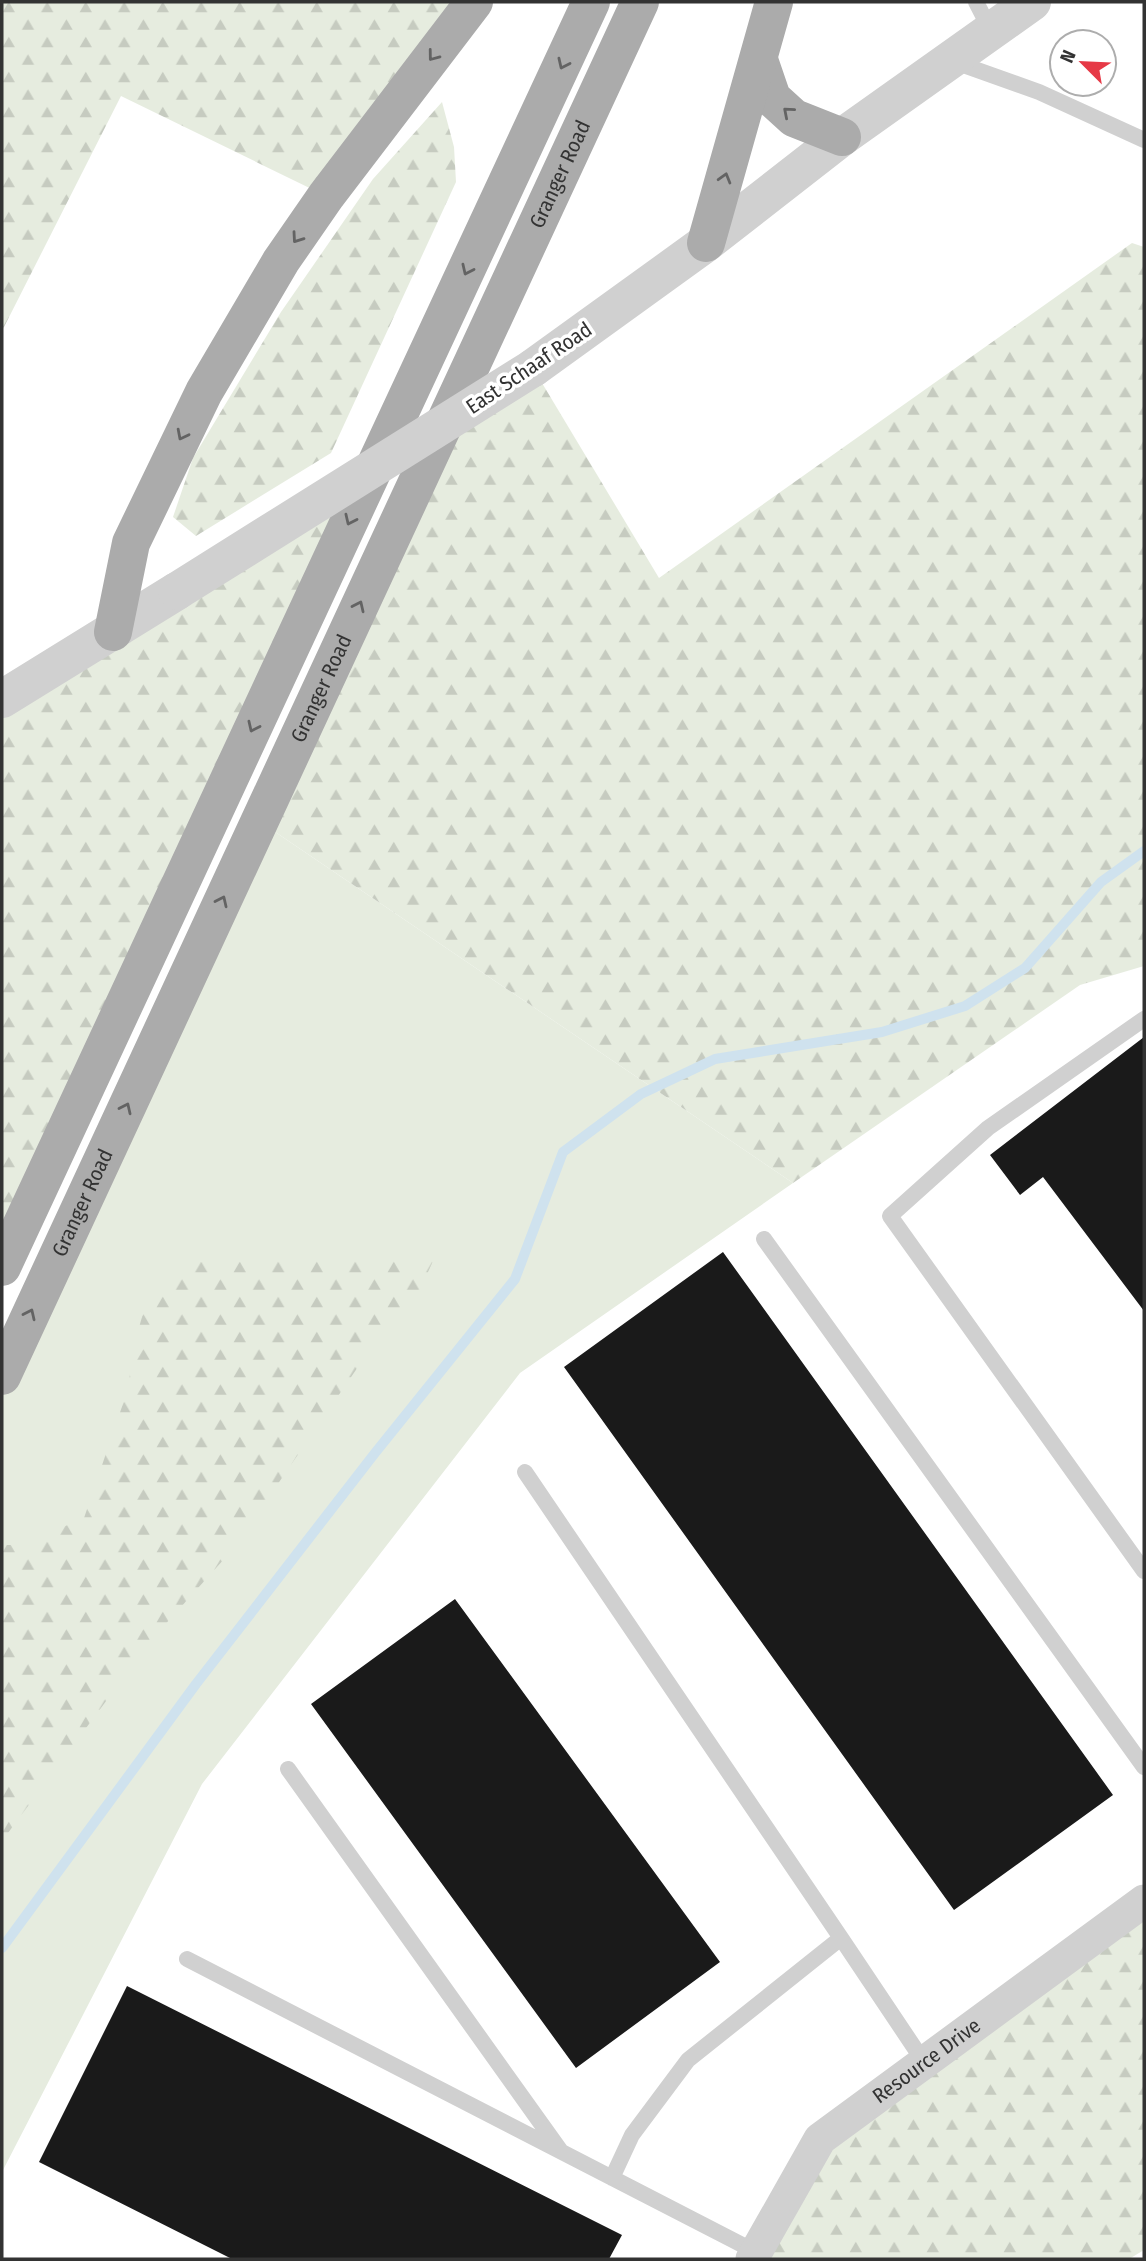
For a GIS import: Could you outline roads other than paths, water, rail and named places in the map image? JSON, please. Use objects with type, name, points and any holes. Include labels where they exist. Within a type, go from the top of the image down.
[{"type":"main road","points":[[113,632],[131,543],[204,392],[281,261],[326,196],[474,2]]},
{"type":"main road","name":"Granger Road","points":[[2,1267],[592,2]]},
{"type":"main road","name":"Granger Road","points":[[2,1376],[640,2]]},
{"type":"main road","points":[[706,243],[760,60],[774,2]]},
{"type":"main road","points":[[760,60],[772,98],[794,118],[842,137]]},
{"type":"street","name":"East Schaaf Road","points":[[2,699],[533,368],[706,243],[842,137],[950,61],[984,16],[1032,2]]},
{"type":"street","name":"Resource Drive","points":[[754,2256],[820,2139],[1144,1901]]},
{"type":"lane","points":[[950,61],[1039,93],[1144,140]]},
{"type":"lane","points":[[1144,1019],[988,1128],[890,1216],[1144,1571]]},
{"type":"lane","points":[[764,1239],[1144,1767]]},
{"type":"lane","points":[[525,1472],[924,2062]]},
{"type":"lane","points":[[288,1769],[562,2152]]},
{"type":"lane","points":[[612,2178],[632,2135],[688,2060],[841,1938]]},
{"type":"lane","points":[[187,1959],[612,2178],[754,2256]]},
{"type":"waterway","points":[[2,1948],[196,1684],[375,1453],[515,1279],[563,1152],[641,1094],[715,1059],[882,1032],[965,1006],[1025,968],[1101,882],[1144,851]]}]
